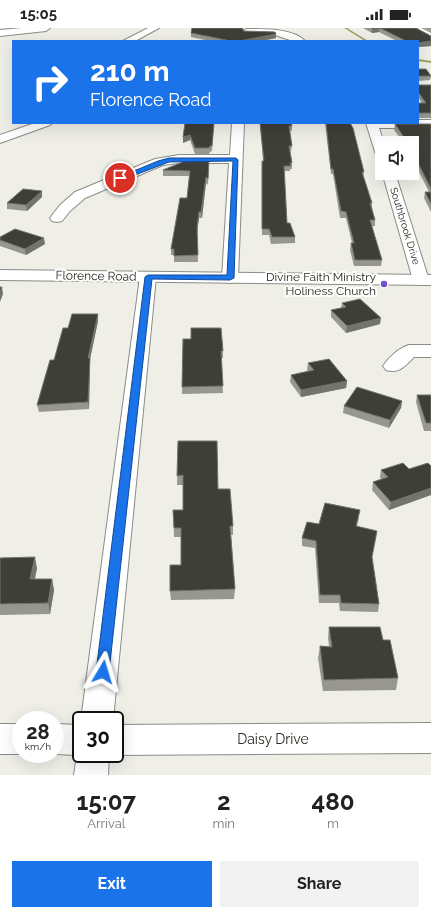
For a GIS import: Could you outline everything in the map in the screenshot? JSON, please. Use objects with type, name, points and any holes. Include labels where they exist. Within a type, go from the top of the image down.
[{"type":"street","points":[[0,33],[46,28]]},
{"type":"street","points":[[130,40],[152,28]]},
{"type":"street","points":[[414,28],[431,36]]},
{"type":"street","points":[[247,32],[278,33],[293,36],[299,40]]},
{"type":"street","points":[[0,139],[43,124]]},
{"type":"street","points":[[230,278],[238,124]]},
{"type":"street","points":[[372,124],[376,136]]},
{"type":"street","points":[[419,124],[431,124]]},
{"type":"street","points":[[57,218],[69,204],[80,195],[160,162],[179,159],[236,160]]},
{"type":"street","name":"Southbrook Drive","points":[[390,180],[426,280]]},
{"type":"street","name":"Florence Road","points":[[0,275],[426,280]]},
{"type":"street","points":[[98,711],[148,277]]},
{"type":"street","points":[[393,366],[409,351],[431,351]]},
{"type":"street","name":"Daisy Drive","points":[[124,740],[431,738]]},
{"type":"street","points":[[0,739],[12,739]]},
{"type":"street","points":[[91,775],[92,763]]},
{"type":"building","points":[[192,28],[242,28],[244,31],[275,32],[276,34],[244,40],[226,40],[191,33]]},
{"type":"building","points":[[380,28],[416,28],[431,36],[431,41],[419,43],[419,40],[404,40]]},
{"type":"building","points":[[419,69],[426,69],[431,76],[419,76]]},
{"type":"building","points":[[419,85],[431,85],[431,113],[419,113],[419,103],[426,103],[419,93]]},
{"type":"building","points":[[185,124],[214,124],[212,146],[209,148],[195,148],[190,135],[183,137]]},
{"type":"building","points":[[260,124],[291,124],[292,126],[289,126],[292,146],[289,146],[292,163],[290,163],[291,166],[284,166],[287,223],[290,223],[295,237],[272,237],[269,229],[262,229],[262,161],[264,161]]},
{"type":"building","points":[[326,124],[351,124],[353,128],[364,172],[362,172],[372,203],[370,203],[375,220],[370,220],[382,260],[355,260],[351,243],[354,243],[346,212],[341,211],[333,169],[331,169]]},
{"type":"building","points":[[395,124],[431,124],[431,189],[419,165],[419,136],[403,136]]},
{"type":"building","points":[[190,159],[209,159],[208,179],[206,177],[201,212],[199,212],[197,227],[198,255],[174,256],[174,249],[171,249],[180,198],[187,198],[190,171],[163,170]]},
{"type":"building","points":[[23,189],[42,191],[26,205],[7,203]]},
{"type":"building","points":[[425,192],[431,192],[431,204]]},
{"type":"building","points":[[15,229],[44,238],[25,249],[0,240],[0,237]]},
{"type":"building","points":[[360,299],[381,318],[347,326],[331,310],[346,307],[342,303]]},
{"type":"building","points":[[72,314],[98,314],[88,358],[90,358],[88,402],[37,405],[50,360],[54,360],[63,328],[68,328]]},
{"type":"building","points":[[191,328],[221,328],[223,351],[221,351],[223,386],[182,387],[183,339],[191,339]]},
{"type":"building","points":[[329,359],[347,381],[301,390],[291,375],[314,370],[308,363]]},
{"type":"building","points":[[357,387],[402,401],[390,420],[344,406]]},
{"type":"building","points":[[417,395],[431,395],[431,423],[426,423]]},
{"type":"building","points":[[178,441],[217,441],[218,489],[230,489],[233,526],[230,526],[235,589],[170,591],[170,565],[181,565],[181,528],[174,528],[173,510],[183,510],[183,475],[177,476]]},
{"type":"building","points":[[403,463],[409,469],[428,463],[431,466],[431,488],[391,502],[373,482],[388,477],[381,470]]},
{"type":"building","points":[[325,503],[360,510],[356,526],[377,531],[372,557],[379,604],[341,603],[340,595],[320,595],[316,541],[302,538],[307,522],[319,524]]},
{"type":"building","points":[[35,557],[30,579],[52,579],[48,603],[0,604],[0,558]]},
{"type":"building","points":[[329,627],[380,627],[383,640],[390,640],[398,678],[324,680],[320,646],[332,647]]},
{"type":"waterway","points":[[345,28],[365,40]]},
{"type":"waterway","points":[[419,60],[431,62]]},
{"type":"place","name":"Divine Faith Ministry Holiness Church","points":[[384,284]]},
{"type":"route","points":[[103,672],[148,277],[230,278],[236,160],[169,160],[160,162],[120,178]]}]
